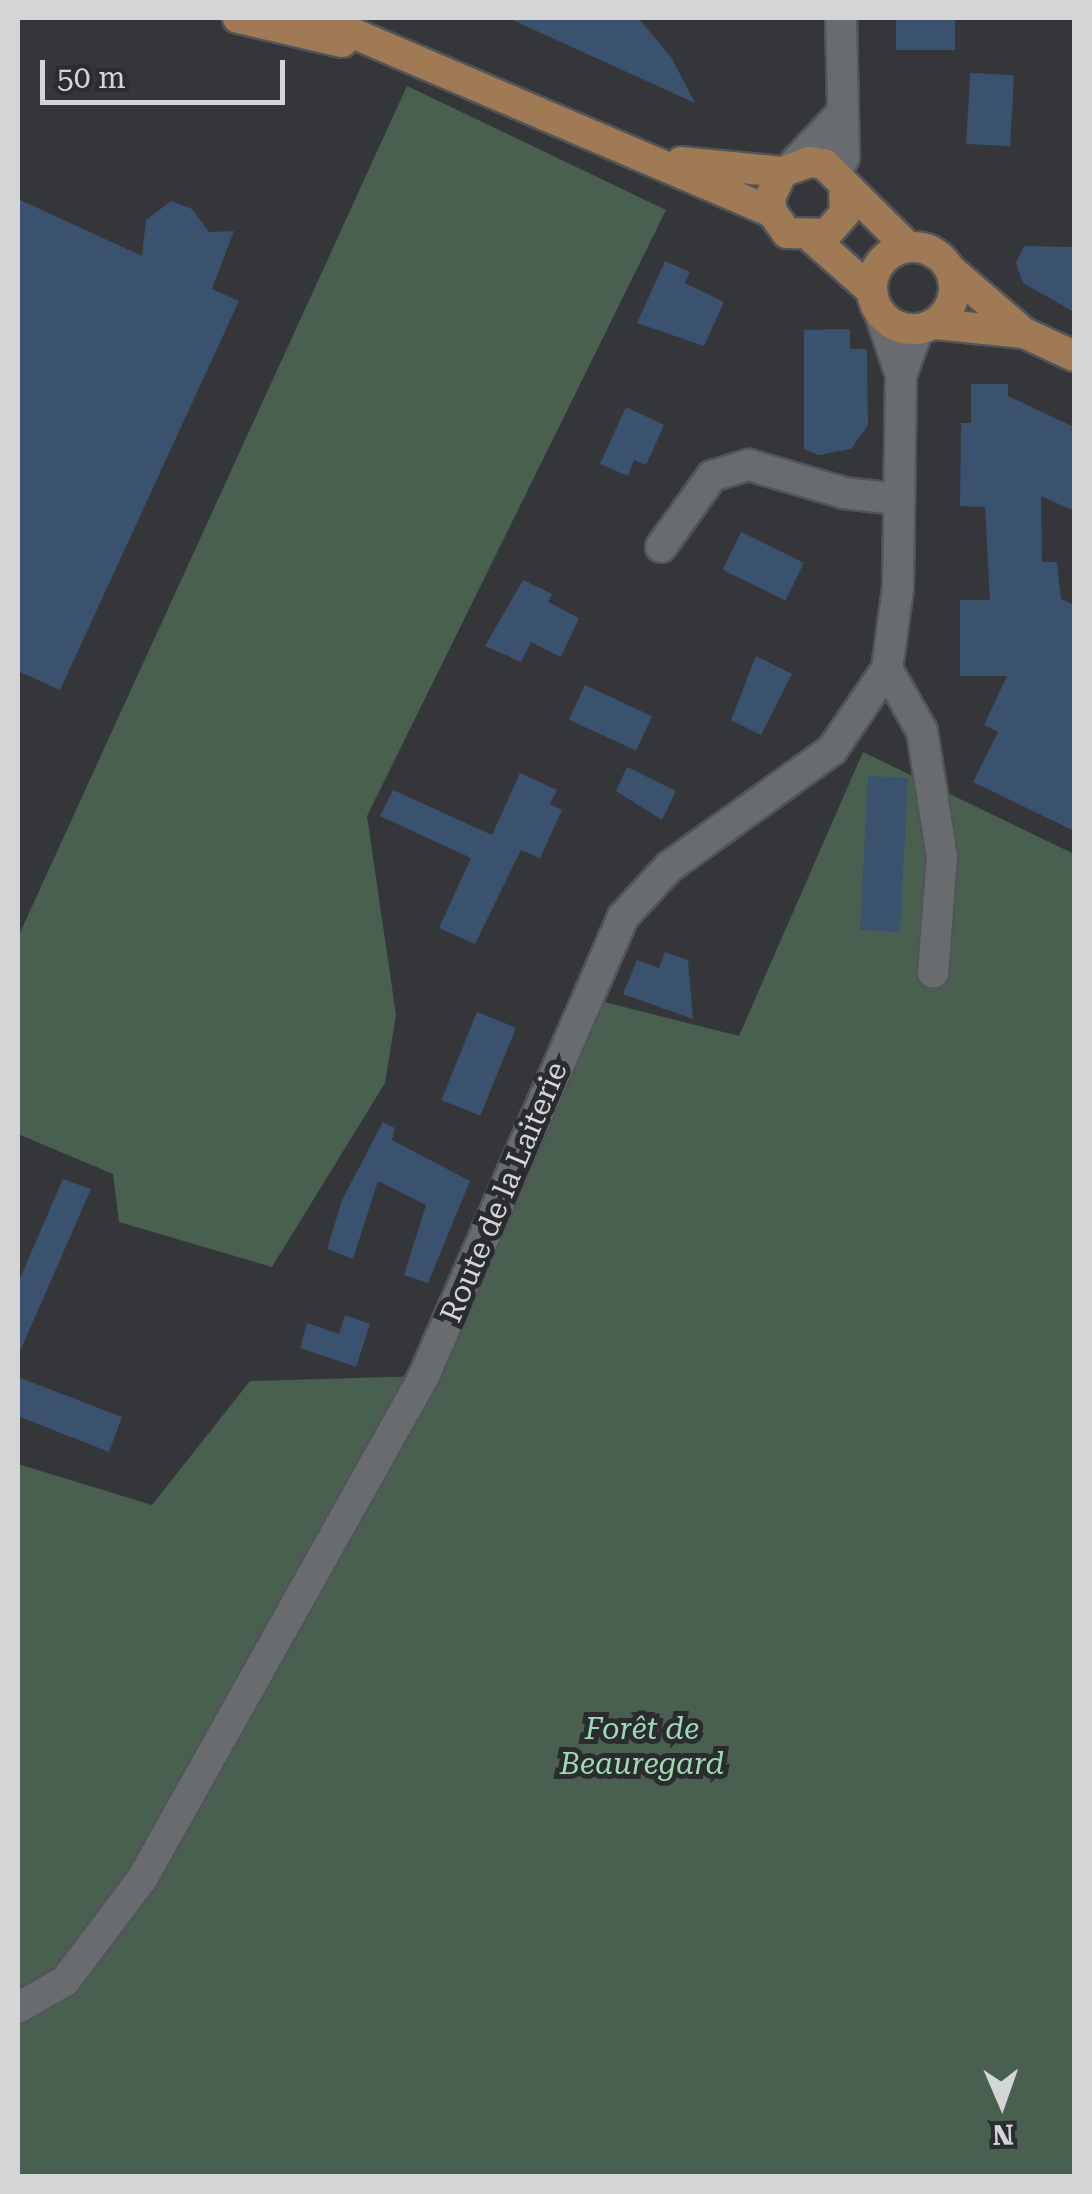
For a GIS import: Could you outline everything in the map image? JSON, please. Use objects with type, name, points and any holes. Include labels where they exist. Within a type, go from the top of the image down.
[{"type":"main road","points":[[238,18],[386,52]]},
{"type":"main road","points":[[318,18],[386,52],[659,160],[772,212]]},
{"type":"main road","points":[[659,160],[788,168],[824,164],[908,247],[934,251],[1024,333],[1074,356]]},
{"type":"main road","points":[[788,168],[770,198],[772,212],[787,233],[813,239],[904,328],[1024,333]]},
{"type":"main road","points":[[813,239],[838,226],[848,199],[840,179]]},
{"type":"main road","points":[[876,302],[881,262],[908,247]]},
{"type":"main road","points":[[926,326],[953,300],[951,270]]},
{"type":"street","points":[[840,179],[844,157],[841,18]]},
{"type":"street","points":[[788,168],[842,114]]},
{"type":"street","name":"Route de la Laiterie","points":[[18,2008],[65,1981],[142,1878],[424,1376],[623,918],[669,867],[832,750],[888,668],[898,588],[901,375],[876,302]]},
{"type":"street","name":"Route de la Laiterie","points":[[901,375],[926,326]]},
{"type":"street","points":[[661,547],[683,508],[712,476],[750,465],[844,493],[898,499]]},
{"type":"street","points":[[888,668],[922,731],[942,857],[933,973]]},
{"type":"green space","points":[[407,86],[666,210],[367,816],[396,1015],[385,1083],[272,1267],[119,1222],[113,1174],[18,1134],[18,937]]},
{"type":"green space","name":"Forêt de Beauregard","points":[[863,752],[1074,854],[1074,2176],[18,2176],[18,1464],[152,1505],[250,1381],[424,1376],[588,998],[739,1036]]},
{"type":"building","points":[[508,18],[638,18],[671,57],[695,103]]},
{"type":"building","points":[[896,18],[955,18],[955,50],[896,50]]},
{"type":"building","points":[[970,73],[1014,75],[1010,146],[966,144]]},
{"type":"building","points":[[18,199],[142,256],[146,220],[171,201],[192,209],[209,232],[234,231],[212,289],[239,301],[60,690],[18,671]]},
{"type":"building","points":[[1024,246],[1074,247],[1074,312],[1023,283],[1016,263]]},
{"type":"building","points":[[665,261],[690,272],[685,283],[724,302],[704,346],[637,323]]},
{"type":"building","points":[[850,329],[850,349],[867,349],[868,425],[851,449],[818,455],[804,449],[804,330]]},
{"type":"building","points":[[971,384],[1008,384],[1008,396],[1074,427],[1074,511],[1041,496],[1042,562],[1057,562],[1061,599],[1074,605],[1074,831],[973,782],[998,732],[984,725],[1007,676],[960,676],[960,600],[990,600],[985,507],[960,506],[961,423],[971,423]]},
{"type":"building","points":[[626,407],[664,425],[646,465],[634,460],[628,476],[600,464]]},
{"type":"building","points":[[741,532],[804,563],[786,600],[723,570]]},
{"type":"building","points":[[523,580],[552,594],[548,602],[579,618],[561,657],[531,642],[521,662],[485,646]]},
{"type":"building","points":[[756,656],[792,674],[761,735],[731,720]]},
{"type":"building","points":[[585,685],[652,716],[636,751],[569,719]]},
{"type":"building","points":[[627,767],[676,791],[662,820],[616,791]]},
{"type":"building","points":[[520,773],[557,790],[550,804],[562,810],[540,858],[521,850],[475,944],[439,928],[471,858],[380,816],[393,790],[492,835]]},
{"type":"building","points":[[868,776],[908,778],[900,932],[860,930]]},
{"type":"building","points":[[665,952],[688,960],[693,1019],[623,994],[637,960],[659,968]]},
{"type":"building","points":[[477,1012],[516,1028],[480,1116],[441,1100]]},
{"type":"building","points":[[383,1122],[395,1128],[392,1140],[470,1181],[428,1283],[404,1275],[426,1205],[378,1181],[353,1259],[327,1249],[342,1200]]},
{"type":"building","points":[[63,1179],[91,1189],[18,1356],[18,1283]]},
{"type":"building","points":[[345,1315],[370,1324],[356,1367],[300,1348],[307,1323],[339,1334]]},
{"type":"building","points":[[18,1377],[122,1417],[109,1452],[18,1416]]}]
